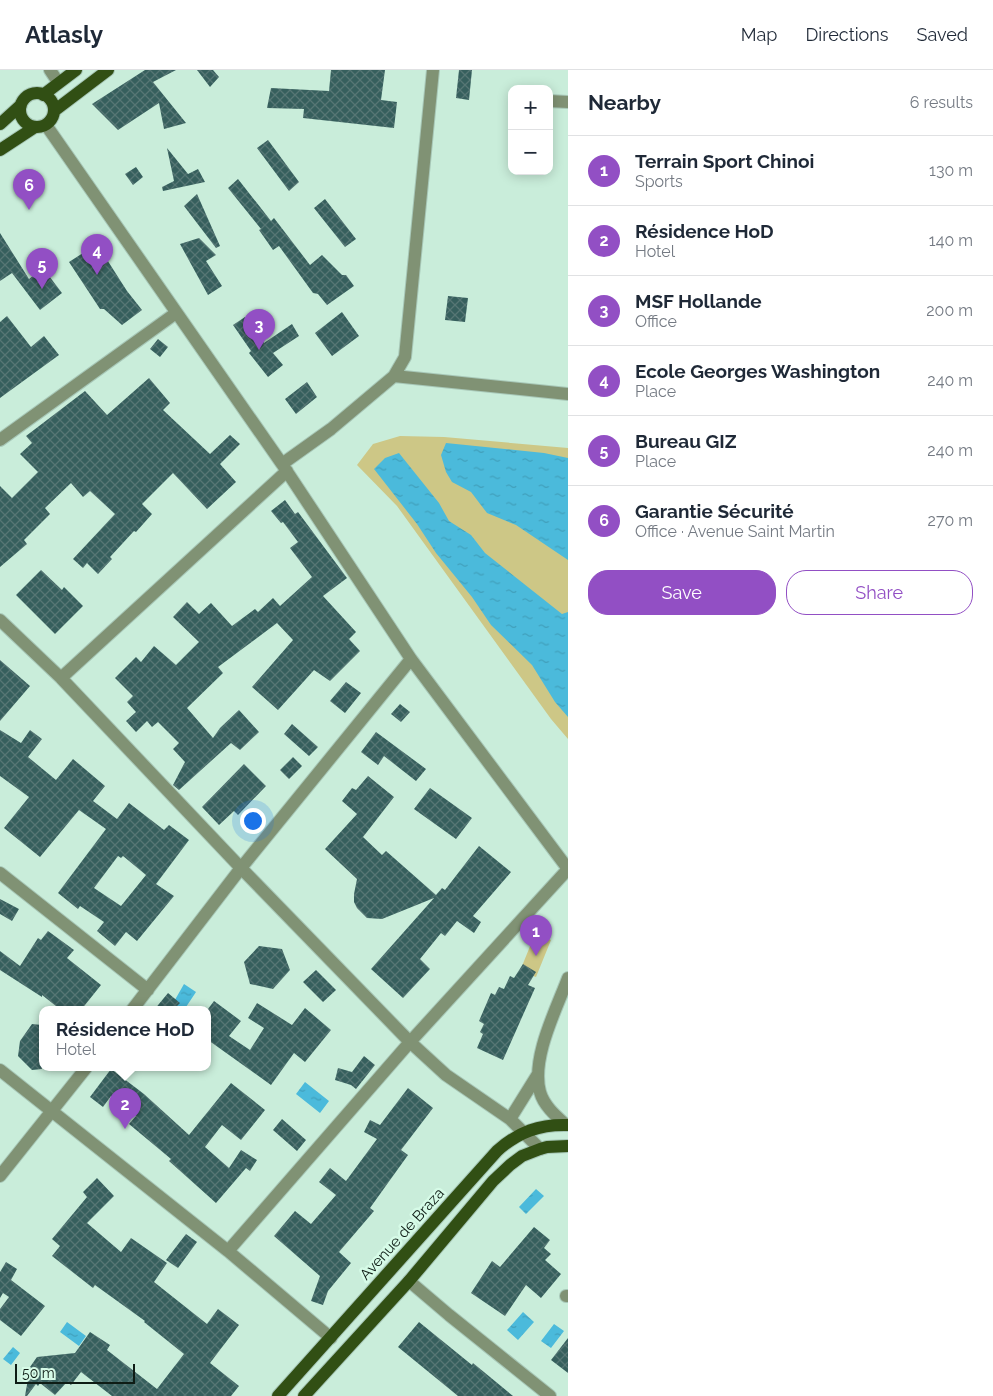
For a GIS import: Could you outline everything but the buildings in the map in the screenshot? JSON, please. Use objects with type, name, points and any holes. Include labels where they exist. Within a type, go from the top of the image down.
[{"type":"main road","points":[[43,95],[76,70]]},
{"type":"main road","points":[[0,150],[40,126],[52,117],[54,111],[108,70]]},
{"type":"main road","points":[[0,124],[32,94],[43,95],[50,100],[54,111]]},
{"type":"main road","points":[[21,105],[20,113],[22,119],[29,126],[40,126]]},
{"type":"main road","name":"Avenue de Braza","points":[[278,1396],[508,1140],[544,1126],[567,1125]]},
{"type":"main road","points":[[304,1396],[409,1281],[493,1181],[522,1156],[547,1147],[568,1146]]},
{"type":"street","points":[[50,70],[58,82]]},
{"type":"street","points":[[60,678],[284,467],[394,376],[405,358],[433,70]]},
{"type":"street","points":[[553,101],[568,102]]},
{"type":"street","points":[[40,126],[176,313],[284,467],[411,660],[568,869],[410,1042],[228,1251]]},
{"type":"street","points":[[0,440],[176,313]]},
{"type":"street","points":[[394,376],[568,394]]},
{"type":"street","points":[[0,620],[60,678],[410,1042],[446,1075],[510,1119],[540,1149]]},
{"type":"street","points":[[135,1006],[241,868],[411,660]]},
{"type":"street","points":[[0,873],[148,990]]},
{"type":"street","points":[[567,1125],[550,1110],[540,1094],[538,1074],[540,1054],[568,978]]},
{"type":"street","points":[[0,1070],[228,1251],[331,1338]]},
{"type":"street","points":[[0,1176],[84,1071]]},
{"type":"street","points":[[510,1119],[538,1074]]},
{"type":"street","points":[[409,1281],[550,1396]]},
{"type":"shaded area","points":[[400,436],[444,437],[568,448],[568,739],[551,719],[397,506],[357,465],[373,444]]},
{"type":"shaded area","points":[[535,934],[551,940],[536,977],[520,971]]},
{"type":"water","points":[[446,443],[544,453],[568,458],[568,560],[516,525],[487,513],[471,492],[452,482],[446,472],[441,455]]},
{"type":"water","points":[[399,453],[439,503],[449,521],[471,535],[485,553],[562,614],[568,612],[568,717],[555,702],[532,665],[491,625],[472,597],[436,553],[417,524],[374,469],[385,458]]},
{"type":"water","points":[[184,984],[196,992],[187,1006],[172,1005]]},
{"type":"water","points":[[305,1082],[329,1101],[320,1113],[296,1094]]},
{"type":"water","points":[[536,1189],[544,1196],[526,1214],[519,1207]]},
{"type":"water","points":[[523,1312],[534,1322],[518,1340],[507,1330]]},
{"type":"water","points":[[67,1322],[86,1336],[79,1346],[60,1332]]},
{"type":"water","points":[[554,1324],[564,1331],[551,1348],[541,1341]]},
{"type":"water","points":[[13,1347],[20,1353],[11,1365],[3,1359]]},
{"type":"place","name":"Garantie Sécurité","points":[[29,210]]},
{"type":"place","name":"Ecole Georges Washington","points":[[97,275]]},
{"type":"place","name":"Bureau GIZ","points":[[42,289]]},
{"type":"place","name":"MSF Hollande","points":[[259,350]]},
{"type":"place","name":"Terrain Sport Chinoi","points":[[536,956]]},
{"type":"place","name":"Résidence HoD","points":[[125,1129]]}]
